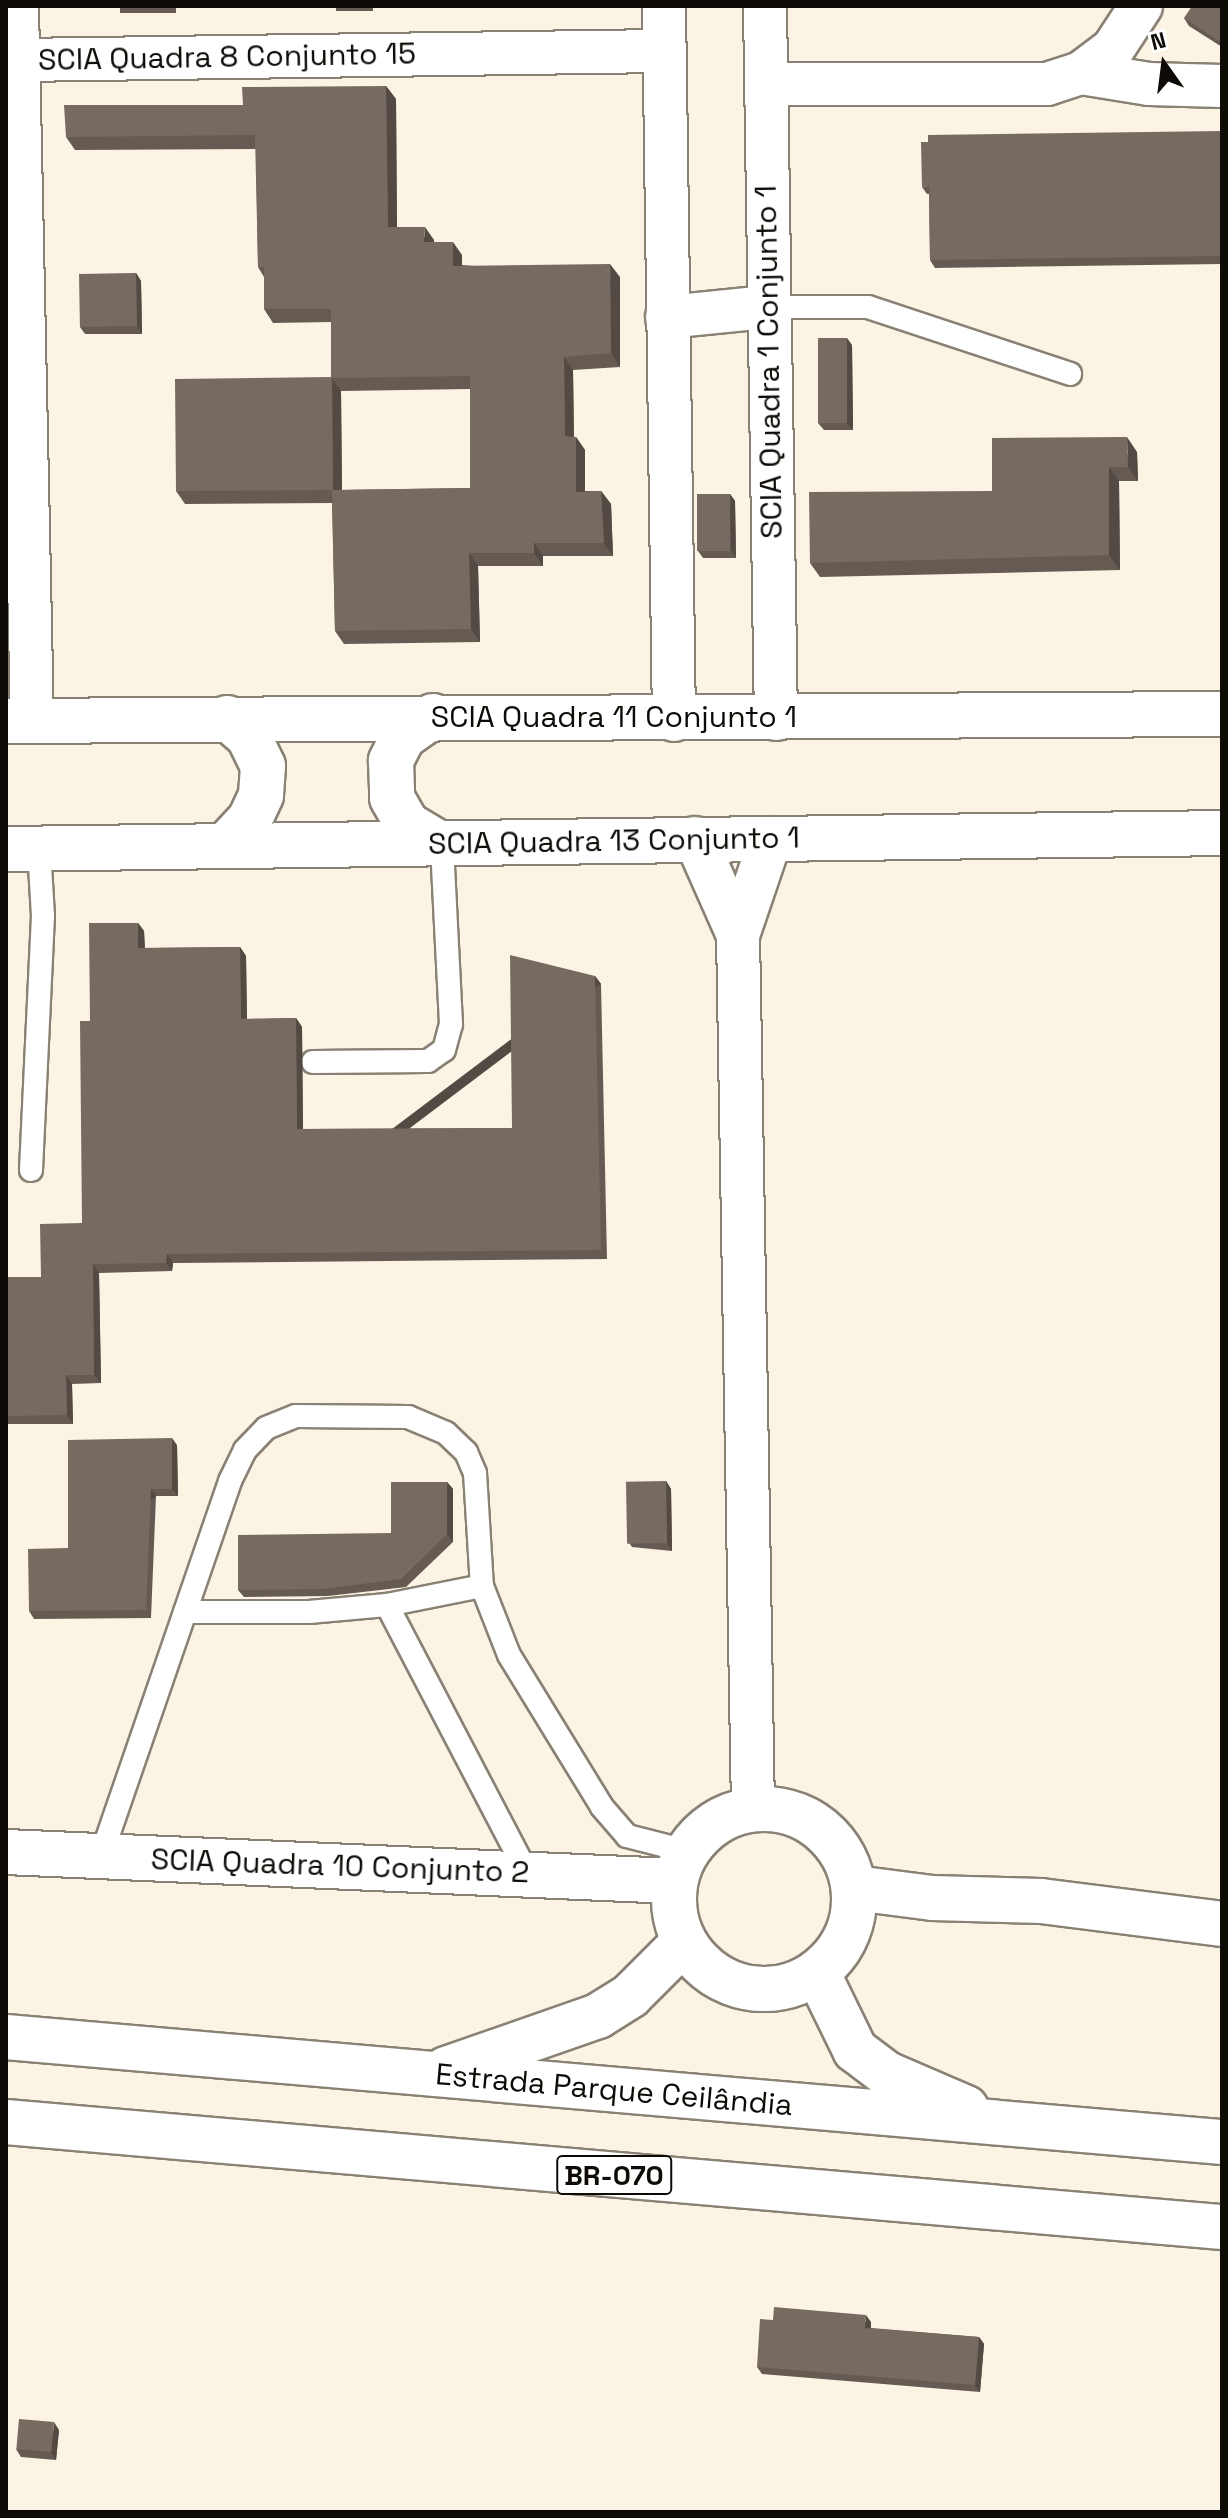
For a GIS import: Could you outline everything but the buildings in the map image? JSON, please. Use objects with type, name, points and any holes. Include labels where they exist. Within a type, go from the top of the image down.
[{"type":"main road","name":"SCIA Quadra 11 Conjunto 1","points":[[19,720],[433,716],[674,720],[1222,714]]},
{"type":"main road","points":[[433,716],[403,737],[391,761],[392,798],[407,824],[442,845]]},
{"type":"main road","points":[[225,846],[250,819],[261,795],[263,766],[249,737],[227,718]]},
{"type":"main road","name":"SCIA Quadra 13 Conjunto 1","points":[[23,849],[1222,833]]},
{"type":"main road","points":[[753,1810],[791,1813],[814,1823],[844,1855],[855,1888],[852,1922],[837,1953],[817,1972],[782,1988],[743,1988],[708,1972],[683,1943],[673,1914],[680,1866],[708,1827],[753,1810]]},
{"type":"main road","name":"SCIA Quadra 10 Conjunto 2","points":[[6,1852],[527,1873],[680,1866]]},
{"type":"main road","points":[[855,1888],[932,1898],[1041,1901],[1222,1924]]},
{"type":"main road","points":[[431,2074],[598,2016],[630,1996],[683,1943]]},
{"type":"main road","points":[[817,1972],[855,2050],[887,2074],[1001,2123]]},
{"type":"main road","name":"Estrada Parque Ceilândia","points":[[6,2037],[1222,2142]]},
{"type":"main road","name":"BR-070","points":[[6,2122],[1222,2227]]},
{"type":"street","points":[[17,6],[18,60]]},
{"type":"street","points":[[664,6],[674,720]]},
{"type":"street","name":"SCIA Quadra 1 Conjunto 1","points":[[765,6],[766,307],[776,719]]},
{"type":"street","points":[[766,84],[1047,84],[1081,73],[1113,49],[1141,6]]},
{"type":"street","name":"SCIA Quadra 8 Conjunto 15","points":[[19,720],[13,162],[18,60],[665,51]]},
{"type":"street","points":[[1081,73],[1149,84],[1222,86]]},
{"type":"street","points":[[667,317],[766,307]]},
{"type":"street","points":[[695,838],[738,935]]},
{"type":"street","points":[[753,1810],[738,935],[771,838]]},
{"type":"lane","points":[[766,307],[868,307],[1070,374]]},
{"type":"lane","points":[[313,1062],[428,1061],[444,1050],[451,1024],[442,845]]},
{"type":"lane","points":[[23,849],[43,916],[31,1170]]},
{"type":"lane","points":[[101,1856],[245,1450],[266,1428],[296,1416],[408,1417],[446,1433],[466,1452],[475,1473],[482,1586],[509,1655],[602,1807],[627,1836],[680,1866]]},
{"type":"lane","points":[[185,1612],[309,1612],[387,1605],[482,1586]]},
{"type":"lane","points":[[387,1605],[527,1873]]}]
